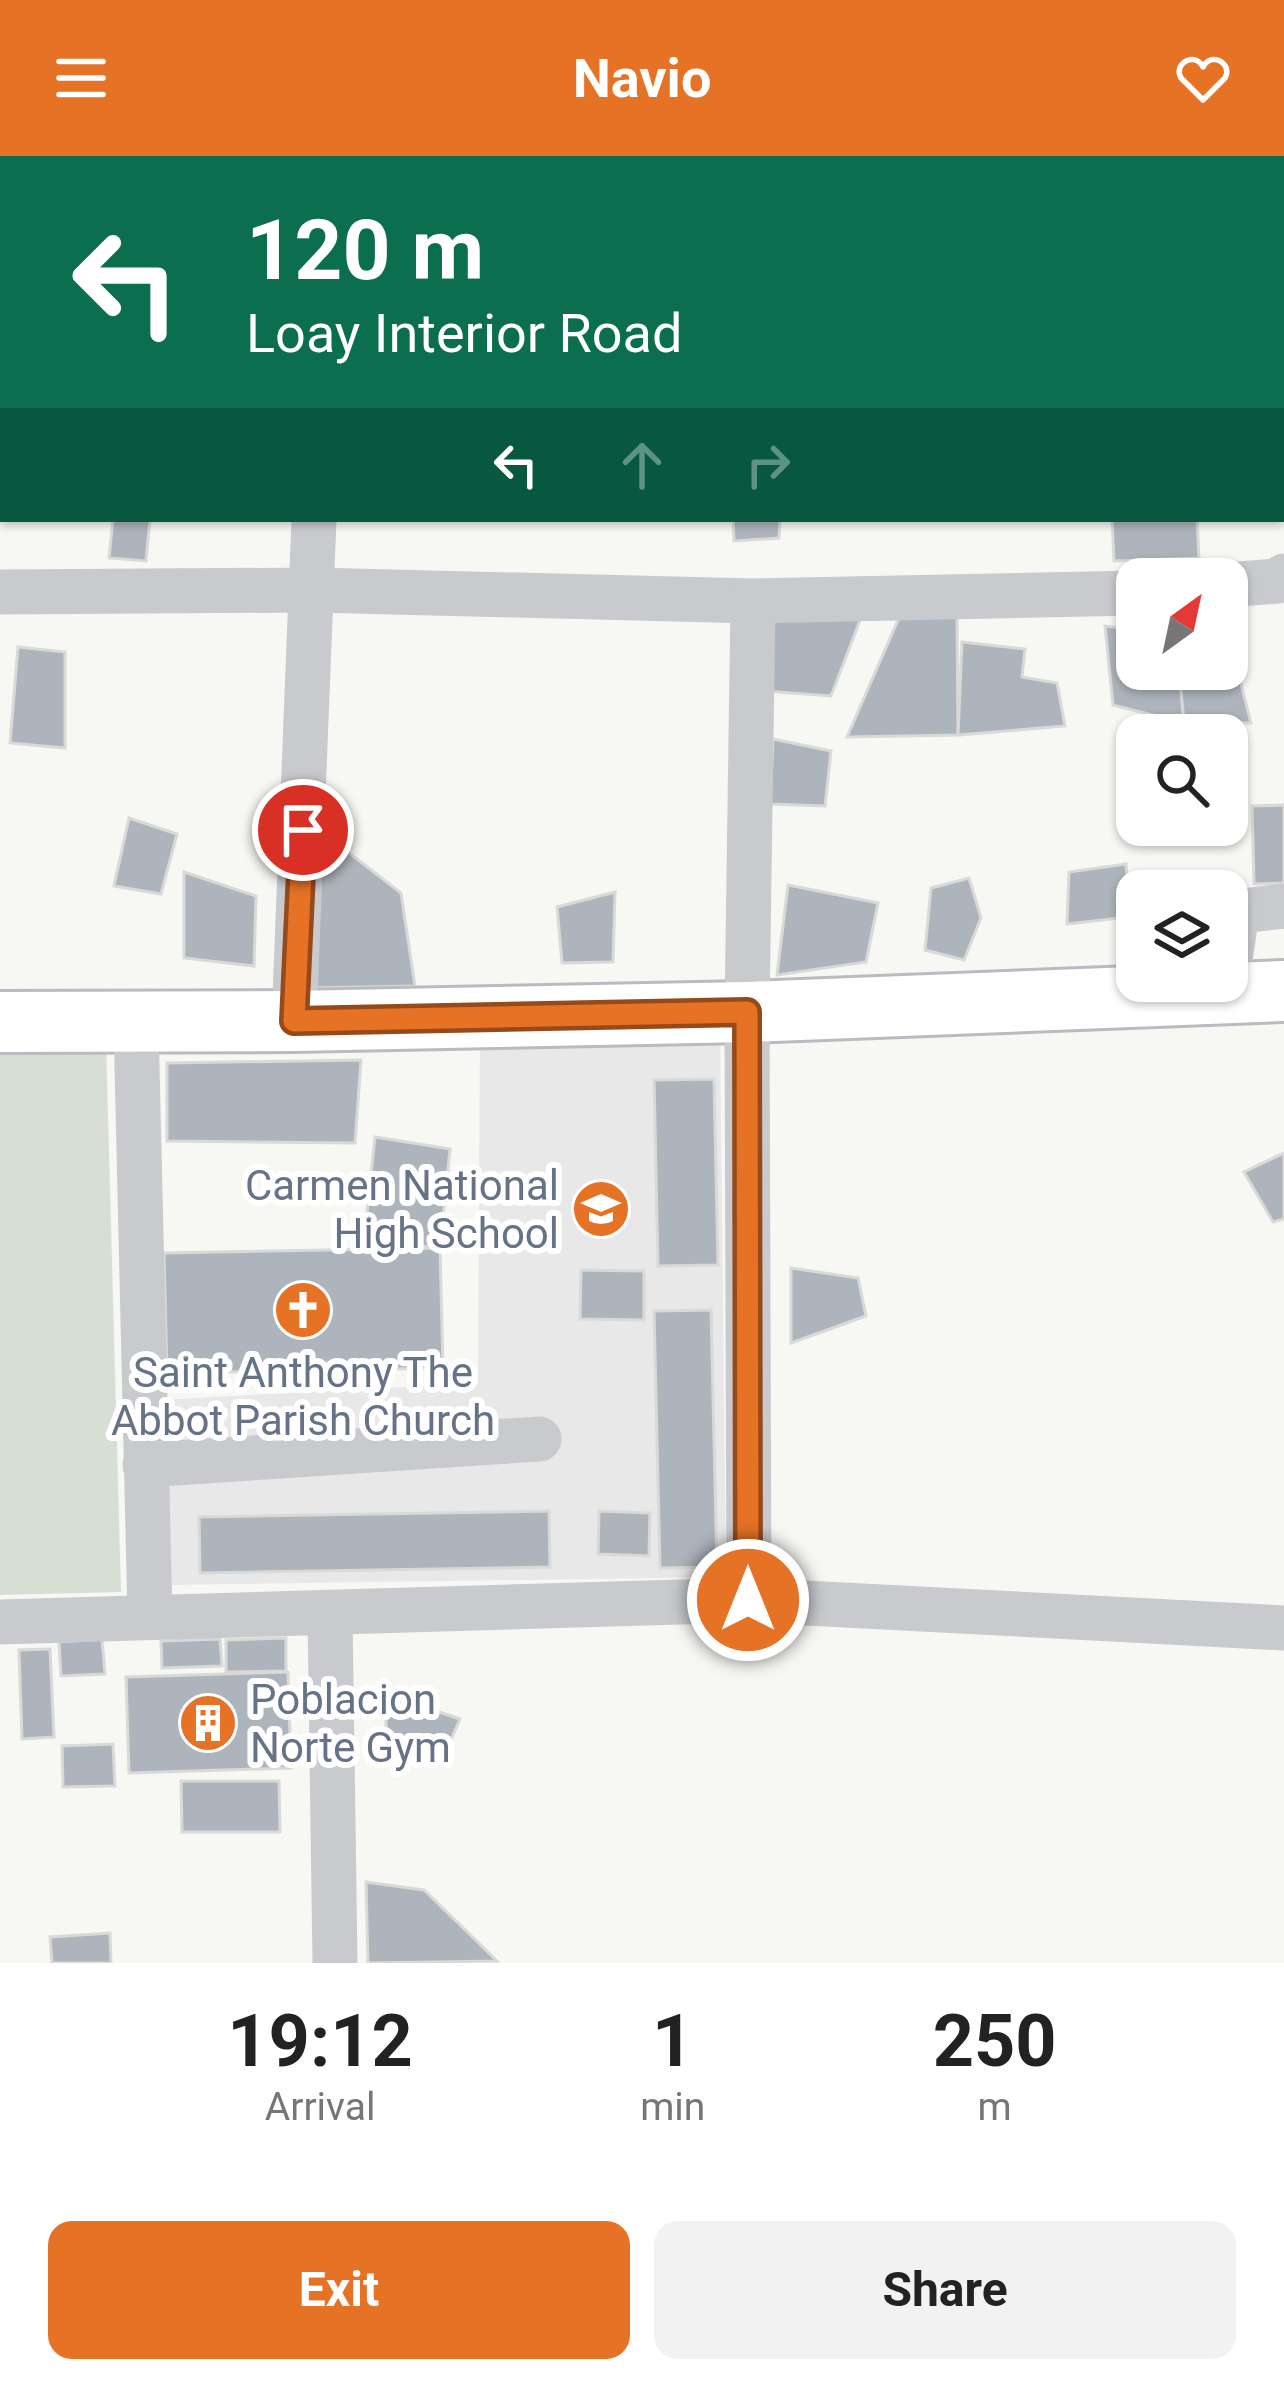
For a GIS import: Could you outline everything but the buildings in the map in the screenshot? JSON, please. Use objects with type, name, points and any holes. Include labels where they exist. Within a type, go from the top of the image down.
[{"type":"main road","points":[[1248,992],[1284,991]]},
{"type":"main road","points":[[0,1022],[747,1012],[1116,997]]},
{"type":"street","points":[[294,1021],[314,522]]},
{"type":"street","points":[[1248,583],[1284,576]]},
{"type":"street","points":[[0,592],[314,590],[753,601],[1116,592]]},
{"type":"street","points":[[748,1600],[747,1012],[753,601]]},
{"type":"street","points":[[1248,910],[1284,906]]},
{"type":"street","points":[[136,1023],[150,1617]]},
{"type":"street","points":[[145,1465],[539,1439]]},
{"type":"street","points":[[0,1622],[748,1600],[1284,1628]]},
{"type":"street","points":[[330,1614],[335,1963]]},
{"type":"shaded area","name":"Carmen National High School","points":[[720,1030],[726,1577],[170,1585],[158,1400],[478,1383],[480,1034]]},
{"type":"shaded area","points":[[106,1041],[121,1592],[0,1595],[0,1043]]},
{"type":"place","name":"Carmen National High School","points":[[601,1209]]},
{"type":"place","name":"Saint Anthony The Abbot Parish Church","points":[[303,1310]]},
{"type":"place","name":"Poblacion Norte Gym","points":[[208,1723]]},
{"type":"route","points":[[303,830],[294,1021],[747,1012],[748,1600]]}]
